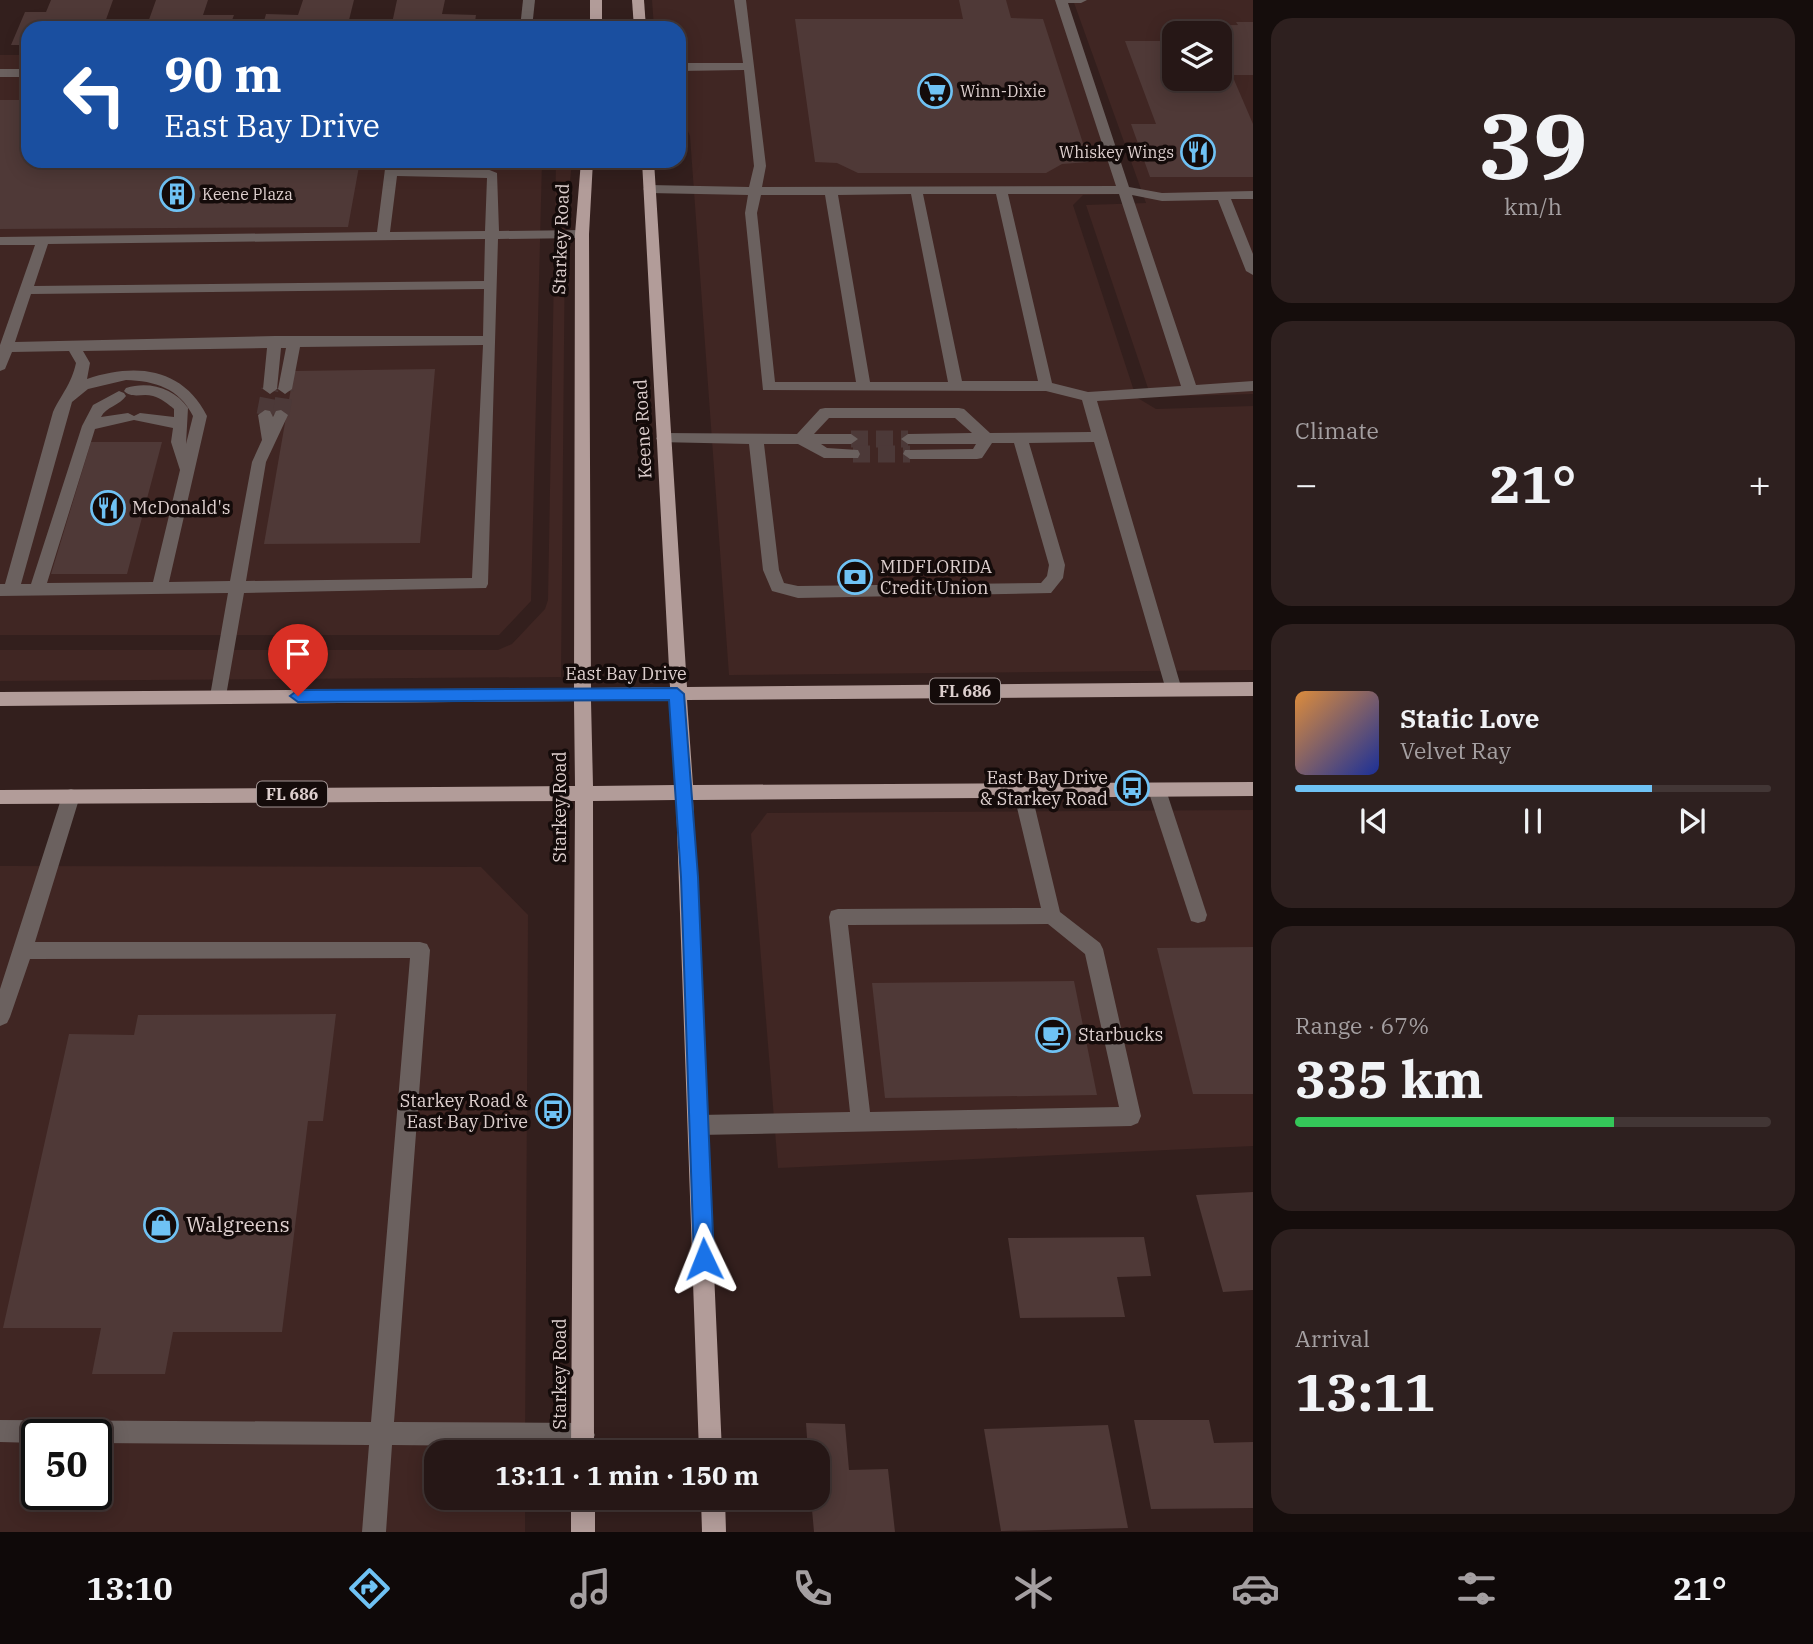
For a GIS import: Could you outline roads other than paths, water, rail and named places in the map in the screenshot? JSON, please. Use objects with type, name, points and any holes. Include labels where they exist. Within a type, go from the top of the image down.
[{"type":"main road","points":[[596,0],[596,21]]},
{"type":"main road","points":[[638,0],[640,21]]},
{"type":"main road","name":"Starkey Road","points":[[583,1440],[582,234],[587,168]]},
{"type":"main road","name":"Keene Road","points":[[648,168],[677,694]]},
{"type":"main road","name":"East Bay Drive","points":[[0,699],[1253,689]]},
{"type":"main road","points":[[677,694],[689,877],[711,1440]]},
{"type":"main road","name":"FL 686","points":[[0,797],[1253,789]]},
{"type":"main road","points":[[583,1510],[583,1532]]},
{"type":"main road","points":[[713,1510],[714,1532]]},
{"type":"lane","points":[[527,21],[529,0]]},
{"type":"lane","points":[[740,0],[760,166],[751,214],[768,387],[1046,386],[1088,397],[1253,386]]},
{"type":"lane","points":[[1081,0],[1061,0],[1190,390]]},
{"type":"lane","points":[[686,66],[749,66]]},
{"type":"lane","points":[[0,73],[21,73]]},
{"type":"lane","points":[[383,236],[391,168]]},
{"type":"lane","points":[[159,590],[200,416],[195,401],[160,379],[133,375],[110,376],[78,387],[70,393],[60,412],[6,590],[159,590],[480,584],[490,340],[493,176],[486,173],[407,168]]},
{"type":"lane","points":[[649,190],[1125,190],[1162,197],[1253,195]]},
{"type":"lane","points":[[916,190],[956,386]]},
{"type":"lane","points":[[1001,190],[1046,386]]},
{"type":"lane","points":[[831,191],[864,387]]},
{"type":"lane","points":[[1223,196],[1253,271]]},
{"type":"lane","points":[[0,241],[582,234]]},
{"type":"lane","points":[[0,366],[43,240]]},
{"type":"lane","points":[[26,290],[490,285]]},
{"type":"lane","points":[[7,347],[275,341],[490,340]]},
{"type":"lane","points":[[270,389],[275,341]]},
{"type":"lane","points":[[285,389],[293,341]]},
{"type":"lane","points":[[73,346],[83,363],[78,387]]},
{"type":"lane","points":[[37,590],[89,426],[98,409],[125,394],[154,390],[170,396],[181,408],[178,442],[187,470]]},
{"type":"lane","points":[[1088,397],[1174,690]]},
{"type":"lane","points":[[801,439],[825,413],[959,413],[987,439]]},
{"type":"lane","points":[[265,415],[270,439]]},
{"type":"lane","points":[[218,696],[259,462],[281,415]]},
{"type":"lane","points":[[89,426],[107,420],[134,418],[168,420],[181,425]]},
{"type":"lane","points":[[987,439],[967,465],[910,453],[987,439],[1099,437]]},
{"type":"lane","points":[[663,438],[801,439],[853,452],[838,465],[801,439]]},
{"type":"lane","points":[[756,439],[771,570],[778,587],[798,592],[1045,589],[1055,578],[1057,565],[1020,438]]},
{"type":"lane","points":[[1157,790],[1198,915]]},
{"type":"lane","points":[[699,1125],[1131,1116],[1093,949],[1052,916],[1022,791]]},
{"type":"lane","points":[[0,1017],[71,796]]},
{"type":"lane","points":[[861,1121],[838,917],[1052,916]]},
{"type":"lane","points":[[23,951],[420,950],[374,1532]]},
{"type":"lane","points":[[0,1432],[381,1435],[493,1440]]},
{"type":"tunnel","points":[[265,415],[270,389]]},
{"type":"tunnel","points":[[281,415],[285,389]]},
{"type":"tunnel","points":[[851,439],[908,439]]},
{"type":"tunnel","points":[[853,454],[910,454]]},
{"type":"place","name":"Winn-Dixie","points":[[935,91]]},
{"type":"place","name":"Whiskey Wings","points":[[1198,152]]},
{"type":"place","name":"Keene Plaza","points":[[177,194]]},
{"type":"place","name":"McDonald's","points":[[108,508]]},
{"type":"place","name":"MIDFLORIDA Credit Union","points":[[855,577]]},
{"type":"place","name":"East Bay Drive & Starkey Road","points":[[1132,788]]},
{"type":"place","name":"Starbucks","points":[[1053,1035]]},
{"type":"place","name":"Starkey Road & East Bay Drive","points":[[553,1111]]},
{"type":"place","name":"Walgreens","points":[[161,1225]]}]
